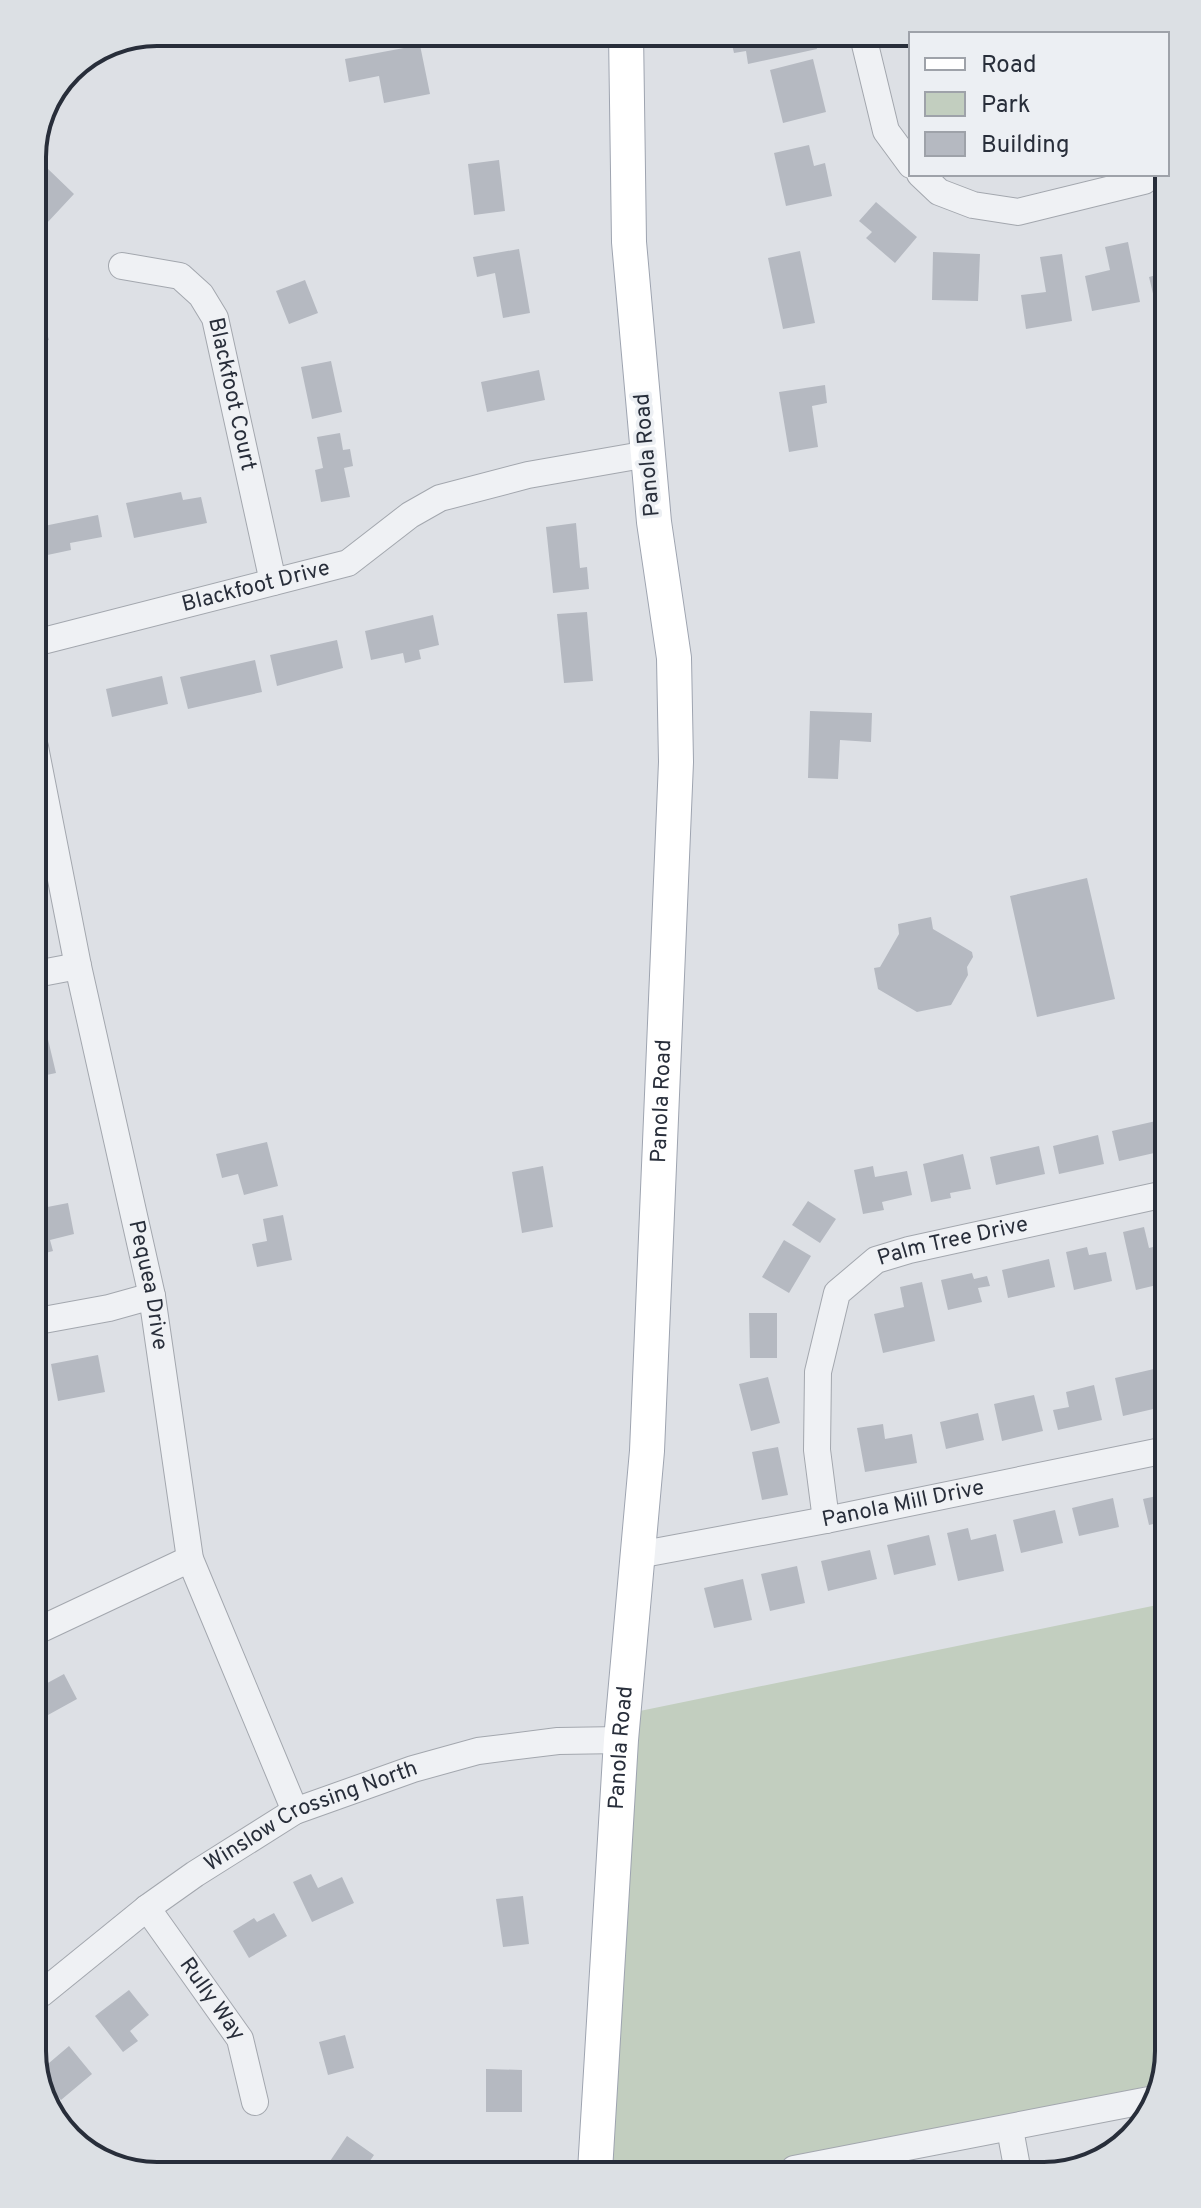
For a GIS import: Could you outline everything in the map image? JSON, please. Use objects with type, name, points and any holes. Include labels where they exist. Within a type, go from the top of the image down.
[{"type":"main road","name":"Panola Road","points":[[596,2162],[621,1740],[647,1451],[676,762],[674,658],[654,522],[629,242],[626,46]]},
{"type":"street","points":[[865,46],[886,131],[909,162]]},
{"type":"street","points":[[922,176],[939,192],[973,205],[1018,212],[1144,181]]},
{"type":"street","name":"Blackfoot Court","points":[[122,266],[180,276],[201,295],[215,318],[273,582]]},
{"type":"street","name":"Blackfoot Drive","points":[[46,640],[348,563],[410,515],[440,498],[528,475],[648,454]]},
{"type":"street","name":"Pequea Drive","points":[[46,803],[78,966],[152,1296],[190,1559],[295,1811]]},
{"type":"street","points":[[46,972],[78,966]]},
{"type":"street","name":"Palm Tree Drive","points":[[826,1520],[817,1450],[818,1372],[837,1293],[876,1260],[1155,1196]]},
{"type":"street","points":[[46,1320],[152,1296]]},
{"type":"street","name":"Panola Mill Drive","points":[[638,1555],[1155,1452]]},
{"type":"street","points":[[46,1627],[190,1559]]},
{"type":"street","name":"Winslow Crossing North","points":[[46,1990],[147,1908],[295,1811],[413,1769],[478,1751],[558,1741],[621,1740]]},
{"type":"street","name":"Rully Way","points":[[147,1908],[240,2039],[255,2102]]},
{"type":"street","points":[[832,2162],[1143,2101]]},
{"type":"street","points":[[1010,2129],[1016,2162]]},
{"type":"green space","points":[[1155,1605],[1155,2051],[1149,2085],[838,2162],[597,2162],[630,1713]]},
{"type":"building","points":[[420,46],[430,94],[384,103],[379,76],[349,82],[345,59]]},
{"type":"building","points":[[732,46],[816,46],[817,49],[748,64],[746,51],[734,53]]},
{"type":"building","points":[[813,59],[826,112],[783,123],[770,70]]},
{"type":"building","points":[[809,145],[814,166],[825,163],[832,196],[786,206],[774,153]]},
{"type":"building","points":[[499,160],[505,211],[474,215],[468,164]]},
{"type":"building","points":[[46,169],[74,194],[46,224]]},
{"type":"building","points":[[876,202],[917,237],[895,263],[866,238],[872,232],[859,221]]},
{"type":"building","points":[[1128,242],[1140,302],[1092,311],[1085,276],[1110,270],[1105,247]]},
{"type":"building","points":[[519,249],[530,313],[503,318],[495,273],[477,277],[473,257]]},
{"type":"building","points":[[800,251],[815,323],[783,329],[768,258]]},
{"type":"building","points":[[933,252],[980,254],[978,301],[932,300]]},
{"type":"building","points":[[1062,254],[1072,321],[1026,329],[1021,295],[1046,292],[1040,257]]},
{"type":"building","points":[[1155,275],[1155,302],[1149,277]]},
{"type":"building","points":[[305,280],[318,313],[289,324],[276,291]]},
{"type":"building","points":[[331,361],[342,412],[312,419],[301,367]]},
{"type":"building","points":[[539,370],[545,400],[487,412],[481,382]]},
{"type":"building","points":[[825,385],[827,403],[812,406],[818,447],[789,452],[779,392]]},
{"type":"building","points":[[340,433],[343,450],[350,449],[353,466],[344,468],[350,497],[321,502],[315,470],[323,468],[317,437]]},
{"type":"building","points":[[181,492],[183,500],[201,497],[207,523],[134,538],[126,503]]},
{"type":"building","points":[[98,515],[102,537],[70,543],[71,550],[46,555],[46,526]]},
{"type":"building","points":[[576,523],[580,568],[587,567],[589,589],[553,593],[546,527]]},
{"type":"building","points":[[587,612],[593,681],[564,683],[557,614]]},
{"type":"building","points":[[433,615],[439,645],[419,650],[421,659],[405,663],[403,653],[371,660],[365,631]]},
{"type":"building","points":[[337,640],[343,668],[277,686],[270,655]]},
{"type":"building","points":[[255,660],[262,692],[188,709],[180,677]]},
{"type":"building","points":[[162,676],[168,704],[112,717],[106,689]]},
{"type":"building","points":[[810,711],[872,713],[871,742],[840,740],[838,779],[808,778]]},
{"type":"building","points":[[1087,878],[1115,999],[1037,1017],[1010,896]]},
{"type":"building","points":[[931,917],[933,929],[972,952],[973,957],[967,967],[968,975],[951,1005],[917,1012],[878,989],[874,968],[880,967],[899,934],[898,924]]},
{"type":"building","points":[[46,1031],[56,1073],[46,1075]]},
{"type":"building","points":[[1155,1121],[1155,1153],[1119,1161],[1112,1131]]},
{"type":"building","points":[[1098,1135],[1104,1164],[1059,1174],[1053,1146]]},
{"type":"building","points":[[267,1142],[278,1186],[244,1195],[238,1174],[222,1178],[216,1154]]},
{"type":"building","points":[[1039,1146],[1045,1174],[996,1185],[990,1157]]},
{"type":"building","points":[[963,1154],[971,1189],[950,1193],[951,1198],[931,1202],[923,1164]]},
{"type":"building","points":[[543,1166],[553,1227],[522,1233],[512,1172]]},
{"type":"building","points":[[873,1166],[875,1177],[907,1171],[912,1195],[882,1202],[884,1210],[863,1214],[854,1170]]},
{"type":"building","points":[[808,1201],[836,1219],[820,1243],[792,1225]]},
{"type":"building","points":[[68,1203],[74,1234],[50,1240],[53,1251],[46,1253],[46,1207]]},
{"type":"building","points":[[283,1215],[292,1260],[257,1267],[252,1244],[267,1241],[263,1219]]},
{"type":"building","points":[[1144,1227],[1149,1248],[1155,1246],[1155,1285],[1136,1290],[1123,1232]]},
{"type":"building","points":[[784,1240],[811,1256],[789,1293],[762,1277]]},
{"type":"building","points":[[1087,1247],[1089,1255],[1106,1252],[1112,1281],[1074,1290],[1066,1252]]},
{"type":"building","points":[[1049,1259],[1055,1287],[1008,1298],[1002,1270]]},
{"type":"building","points":[[972,1273],[974,1279],[987,1276],[990,1286],[978,1288],[982,1302],[948,1310],[941,1280]]},
{"type":"building","points":[[922,1282],[935,1341],[883,1353],[874,1314],[904,1307],[900,1287]]},
{"type":"building","points":[[749,1313],[777,1313],[777,1358],[750,1358]]},
{"type":"building","points":[[98,1355],[105,1392],[58,1401],[51,1364]]},
{"type":"building","points":[[1154,1369],[1155,1409],[1123,1416],[1115,1378]]},
{"type":"building","points":[[768,1377],[780,1423],[751,1431],[739,1384]]},
{"type":"building","points":[[1094,1385],[1102,1420],[1058,1430],[1053,1410],[1069,1407],[1066,1392]]},
{"type":"building","points":[[1034,1395],[1043,1431],[1002,1441],[994,1404]]},
{"type":"building","points":[[978,1413],[984,1440],[946,1449],[940,1422]]},
{"type":"building","points":[[883,1424],[885,1439],[912,1434],[917,1463],[865,1472],[857,1428]]},
{"type":"building","points":[[778,1447],[788,1495],[762,1500],[752,1452]]},
{"type":"building","points":[[1155,1496],[1155,1524],[1149,1525],[1143,1499]]},
{"type":"building","points":[[1113,1498],[1119,1527],[1079,1536],[1072,1508]]},
{"type":"building","points":[[1055,1510],[1063,1543],[1021,1553],[1013,1520]]},
{"type":"building","points":[[968,1528],[971,1540],[996,1534],[1004,1571],[958,1581],[947,1533]]},
{"type":"building","points":[[929,1535],[936,1565],[894,1575],[887,1545]]},
{"type":"building","points":[[870,1550],[877,1579],[828,1591],[821,1561]]},
{"type":"building","points":[[797,1566],[805,1603],[770,1611],[761,1574]]},
{"type":"building","points":[[743,1579],[752,1620],[714,1628],[704,1588]]},
{"type":"building","points":[[64,1674],[77,1699],[48,1715],[46,1684]]},
{"type":"building","points":[[311,1874],[318,1888],[342,1877],[354,1903],[312,1922],[293,1882]]},
{"type":"building","points":[[523,1896],[529,1944],[503,1947],[496,1899]]},
{"type":"building","points":[[274,1913],[287,1936],[249,1958],[233,1931],[254,1918],[257,1922]]},
{"type":"building","points":[[129,1990],[149,2015],[130,2031],[138,2041],[123,2052],[95,2016]]},
{"type":"building","points":[[345,2035],[354,2068],[328,2075],[319,2042]]},
{"type":"building","points":[[69,2046],[92,2074],[61,2100],[53,2090],[47,2065]]},
{"type":"building","points":[[486,2069],[522,2070],[522,2112],[486,2112]]},
{"type":"building","points":[[347,2136],[374,2155],[369,2162],[329,2162]]}]
